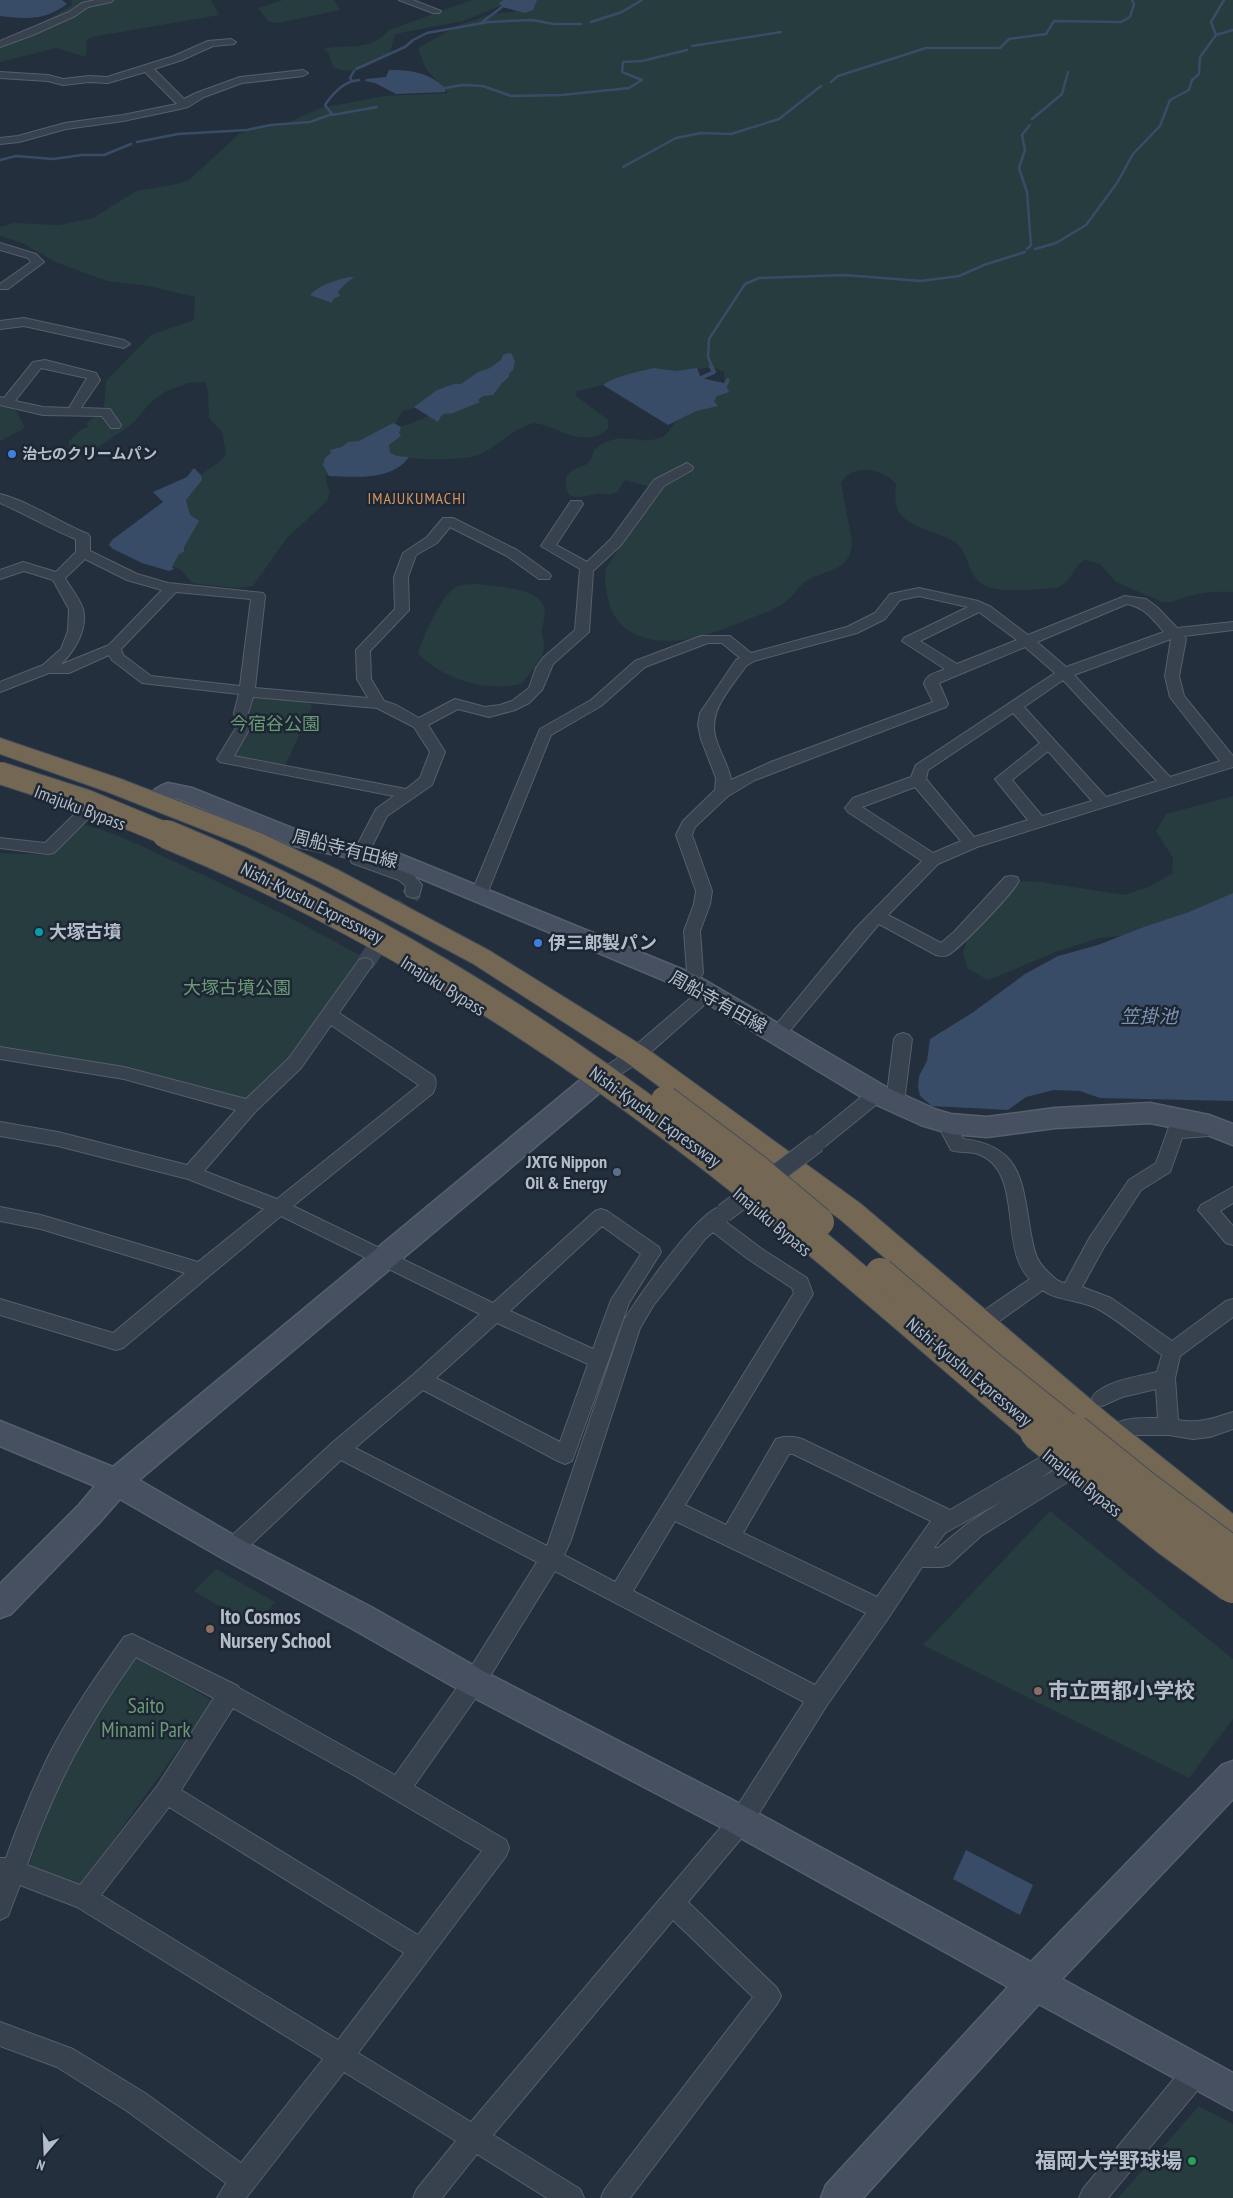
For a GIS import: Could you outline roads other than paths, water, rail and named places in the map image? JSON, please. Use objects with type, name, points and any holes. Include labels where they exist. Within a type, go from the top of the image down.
[{"type":"highway","name":"Imajuku Bypass","points":[[0,746],[155,801],[254,840],[329,876],[481,957],[636,1054],[851,1212],[980,1324],[1233,1533]]},
{"type":"highway","name":"Nishi-Kyushu Expressway","points":[[0,758],[108,795],[259,859],[381,921],[478,975],[582,1042],[758,1169],[993,1367],[1145,1490],[1233,1556]]},
{"type":"highway","name":"Nishi-Kyushu Expressway","points":[[0,773],[98,805],[213,854],[310,899],[373,932],[469,990],[580,1062],[745,1184],[857,1276],[962,1369],[1121,1500],[1233,1585]]},
{"type":"highway","name":"Imajuku Bypass","points":[[0,778],[88,810],[194,855],[301,906],[385,951],[474,1005],[594,1084],[735,1191],[1057,1467],[1174,1558],[1233,1600]]},
{"type":"street","points":[[0,44],[72,14],[85,5],[108,0]]},
{"type":"street","points":[[404,0],[436,11]]},
{"type":"street","points":[[0,75],[48,78],[63,82],[89,79],[108,80],[148,69],[211,43],[231,42]]},
{"type":"street","points":[[148,69],[184,105]]},
{"type":"street","points":[[0,141],[19,139],[65,126],[123,118],[184,105],[188,100],[240,80],[303,73]]},
{"type":"street","points":[[0,246],[32,256],[38,262],[1,288]]},
{"type":"street","points":[[0,325],[24,322],[124,344]]},
{"type":"street","points":[[73,411],[94,380],[92,376],[45,364],[37,365],[4,402],[43,411],[106,412],[115,425]]},
{"type":"street","points":[[419,724],[455,704],[484,712],[491,712],[511,707],[529,696],[537,685],[543,667],[556,652],[582,632],[586,570],[616,542],[659,483],[686,467]]},
{"type":"street","points":[[0,498],[34,512],[60,528],[83,537],[83,553],[58,577]]},
{"type":"street","points":[[576,504],[548,546],[588,568]]},
{"type":"street","points":[[379,704],[364,679],[363,650],[402,610],[401,577],[410,553],[432,540],[448,521],[512,553],[544,576]]},
{"type":"street","points":[[83,553],[132,577],[173,587],[258,596],[247,692],[241,713],[244,726],[225,759],[408,794]]},
{"type":"street","points":[[0,575],[23,566],[58,577],[76,609],[76,631],[68,651],[48,668],[0,686]]},
{"type":"street","points":[[48,668],[64,670],[114,648],[173,587]]},
{"type":"street","points":[[723,792],[724,778],[708,739],[705,725],[707,714],[741,663],[749,658],[852,630],[880,616],[895,597],[919,592],[980,607],[1026,640],[1064,673],[1167,783]]},
{"type":"street","points":[[0,1604],[89,1514],[116,1482],[594,1084],[636,1054],[697,988],[692,931],[702,904],[704,891],[684,835],[688,825],[723,792],[743,779],[789,760],[941,704],[931,684],[932,680],[1125,600],[1141,602],[1179,639],[1172,676],[1177,697],[1228,760],[1227,765],[971,843],[932,860],[862,932],[777,1034]]},
{"type":"street","points":[[956,670],[909,641],[980,607]]},
{"type":"street","points":[[918,780],[921,768],[971,737],[1014,705],[1064,673],[1174,633],[1233,626]]},
{"type":"street","points":[[479,894],[545,732],[596,703],[640,664],[706,639],[725,639],[749,658]]},
{"type":"street","points":[[114,648],[117,657],[147,680],[236,689],[247,692],[379,704],[391,708],[419,724],[438,752],[427,781],[381,813],[358,859],[405,876],[414,885],[413,892]]},
{"type":"street","points":[[1014,705],[1103,803]]},
{"type":"street","points":[[1039,823],[1003,779],[1049,743]]},
{"type":"street","points":[[918,780],[971,843]]},
{"type":"street","points":[[918,780],[858,802],[853,808],[932,860]]},
{"type":"street","name":"周船寺有田線","points":[[155,801],[168,790],[184,793],[302,841],[392,859],[479,894],[697,988],[886,1098],[930,1118],[951,1124],[987,1127],[1055,1118],[1150,1113],[1209,1125],[1228,1132]]},
{"type":"street","points":[[0,843],[48,848],[88,810]]},
{"type":"street","points":[[878,916],[942,951],[960,936],[1011,881]]},
{"type":"street","points":[[191,1173],[249,1107],[295,1063],[365,964]]},
{"type":"street","points":[[0,1307],[116,1342],[201,1270],[281,1208],[427,1088],[428,1081],[329,1015]]},
{"type":"street","points":[[399,1788],[474,1682],[552,1559],[561,1540],[631,1326],[646,1301],[698,1234],[817,1143],[886,1098],[903,1039]]},
{"type":"street","points":[[0,1052],[124,1073],[249,1107]]},
{"type":"street","points":[[951,1124],[950,1131],[956,1145],[982,1148],[1003,1162],[1009,1173],[1016,1197],[1025,1254],[1032,1269],[1054,1288],[1070,1290],[1104,1303],[1172,1352]]},
{"type":"street","points":[[0,1129],[58,1139],[191,1173],[281,1208],[495,1313],[598,1360]]},
{"type":"street","points":[[1070,1290],[1097,1242],[1135,1184],[1164,1167],[1175,1132],[1228,1132]]},
{"type":"street","points":[[1233,1194],[1207,1210],[1233,1238]]},
{"type":"street","points":[[0,1214],[41,1222],[201,1270]]},
{"type":"street","points":[[232,1549],[339,1449],[421,1380],[602,1216],[652,1252],[620,1300],[564,1455],[421,1380]]},
{"type":"street","points":[[619,1594],[804,1294],[800,1282],[754,1254],[718,1218]]},
{"type":"street","points":[[980,1324],[1044,1279]]},
{"type":"street","points":[[1170,1426],[1166,1378],[1172,1352],[1233,1307]]},
{"type":"street","points":[[1102,1398],[1118,1390],[1166,1378]]},
{"type":"street","points":[[1114,1436],[1128,1426],[1170,1426],[1180,1431],[1220,1427],[1233,1420]]},
{"type":"street","points":[[0,1433],[116,1482],[232,1549],[362,1618],[474,1682],[741,1821],[1233,2092]]},
{"type":"street","points":[[730,1537],[783,1445],[795,1445],[950,1520]]},
{"type":"street","points":[[339,1449],[819,1698]]},
{"type":"street","points":[[426,2198],[474,2138],[741,1821],[819,1698],[938,1527],[1015,1484],[1057,1467]]},
{"type":"street","points":[[916,1557],[942,1558],[974,1530],[1057,1467]]},
{"type":"street","points":[[672,1510],[882,1610]]},
{"type":"street","points":[[0,1908],[7,1870],[58,1760],[79,1724],[132,1644],[230,1693],[399,1788],[498,1848],[341,2056],[237,2189],[136,2102],[64,2058],[0,2034]]},
{"type":"street","points":[[84,1898],[166,1793],[230,1693]]},
{"type":"street","points":[[839,2198],[1034,1984],[1233,1776]]},
{"type":"street","points":[[166,1793],[421,1950]]},
{"type":"street","points":[[7,1870],[84,1898],[571,2198]]},
{"type":"street","points":[[614,2198],[769,1996],[672,1903]]},
{"type":"street","points":[[1092,2198],[1196,2072]]},
{"type":"water","points":[[0,0],[62,0],[67,4],[59,10],[43,16],[19,18],[0,16]]},
{"type":"water","points":[[503,0],[537,0],[533,10],[525,13],[502,7],[499,3]]},
{"type":"water","points":[[389,70],[412,71],[426,75],[445,88],[445,92],[396,94],[375,83],[365,81],[366,79],[386,77]]},
{"type":"water","points":[[354,277],[338,292],[340,296],[333,299],[332,303],[310,295],[333,281]]},
{"type":"water","points":[[512,354],[515,362],[513,370],[493,395],[483,396],[478,400],[480,402],[453,413],[444,414],[438,422],[414,407],[437,390],[454,384],[461,384],[478,372],[490,368],[501,360],[503,355]]},
{"type":"water","points":[[654,368],[676,371],[697,368],[701,378],[724,383],[727,378],[730,379],[727,387],[729,392],[717,396],[714,401],[718,406],[696,411],[668,425],[603,385],[620,377]]},
{"type":"water","points":[[393,423],[401,427],[399,433],[401,436],[389,445],[390,453],[409,457],[402,465],[383,474],[372,476],[329,476],[323,465],[325,458],[331,453],[330,450],[342,447],[348,442],[359,441]]},
{"type":"water","points":[[194,468],[201,475],[202,480],[186,500],[190,515],[199,521],[184,547],[184,552],[179,554],[172,567],[174,569],[169,571],[142,563],[113,549],[109,545],[112,540],[163,502],[153,492],[187,477]]},
{"type":"water","name":"笠掛池","points":[[1233,893],[1233,1101],[1100,1098],[1080,1091],[1054,1090],[1026,1097],[1008,1110],[932,1106],[920,1096],[918,1087],[919,1076],[927,1061],[930,1039],[972,1013],[1025,974],[1058,956],[1098,945],[1189,912]]},
{"type":"water","points":[[966,1850],[1033,1885],[1020,1915],[953,1879]]},
{"type":"waterway","points":[[591,22],[622,12],[642,0]]},
{"type":"waterway","points":[[831,82],[838,76],[926,48],[1000,48],[1009,39],[1046,34],[1054,21],[1121,22],[1130,17],[1134,4],[1132,0]]},
{"type":"waterway","points":[[1216,35],[1211,22],[1224,0]]},
{"type":"waterway","points":[[481,23],[502,7]]},
{"type":"waterway","points":[[356,69],[405,47],[413,40],[427,33],[488,22],[532,20],[554,24],[581,24]]},
{"type":"waterway","points":[[1216,35],[1233,30]]},
{"type":"waterway","points":[[692,46],[781,32]]},
{"type":"waterway","points":[[1035,249],[1056,243],[1086,225],[1117,183],[1133,154],[1160,126],[1170,100],[1189,90],[1192,80],[1199,74],[1200,57],[1216,35]]},
{"type":"waterway","points":[[445,88],[462,85],[483,86],[511,96],[562,95],[629,88],[642,80],[622,72],[623,62],[642,61],[687,50]]},
{"type":"waterway","points":[[352,81],[350,78],[354,71]]},
{"type":"waterway","points":[[1032,119],[1062,94],[1068,72]]},
{"type":"waterway","points":[[137,142],[178,134],[247,130],[270,125],[310,122],[332,114],[325,105],[332,96],[344,85],[359,80]]},
{"type":"waterway","points":[[623,167],[676,138],[701,133],[731,134],[779,119],[821,86]]},
{"type":"waterway","points":[[332,115],[377,107]]},
{"type":"waterway","points":[[1027,249],[1031,245],[1027,192],[1019,168],[1025,150],[1022,135],[1030,125]]},
{"type":"waterway","points":[[0,160],[16,156],[53,159],[82,155],[104,155],[131,144]]},
{"type":"waterway","points":[[712,367],[708,357],[709,339],[745,284],[759,278],[844,275],[921,281],[959,276],[984,265],[1025,252]]},
{"type":"waterway","points":[[701,378],[714,372],[711,366]]},
{"type":"tunnel","points":[[365,964],[413,892]]},
{"type":"place","name":"治七のクリームパン","points":[[12,454]]},
{"type":"place","name":"大塚古墳","points":[[39,932]]},
{"type":"place","name":"伊三郎製パン","points":[[538,943]]},
{"type":"place","name":"JXTG Nippon Oil & Energy","points":[[617,1172]]},
{"type":"place","name":"Ito Cosmos Nursery School","points":[[210,1629]]},
{"type":"place","name":"市立西都小学校","points":[[1038,1691]]},
{"type":"place","name":"福岡大学野球場","points":[[1192,2161]]},
{"type":"district","name":"IMAJUKUMACHI","points":[[417,498]]},
{"type":"park label","name":"今宿谷公園","points":[[275,724]]},
{"type":"park label","name":"大塚古墳公園","points":[[237,988]]},
{"type":"park label","name":"Saito Minami Park","points":[[146,1718]]}]
